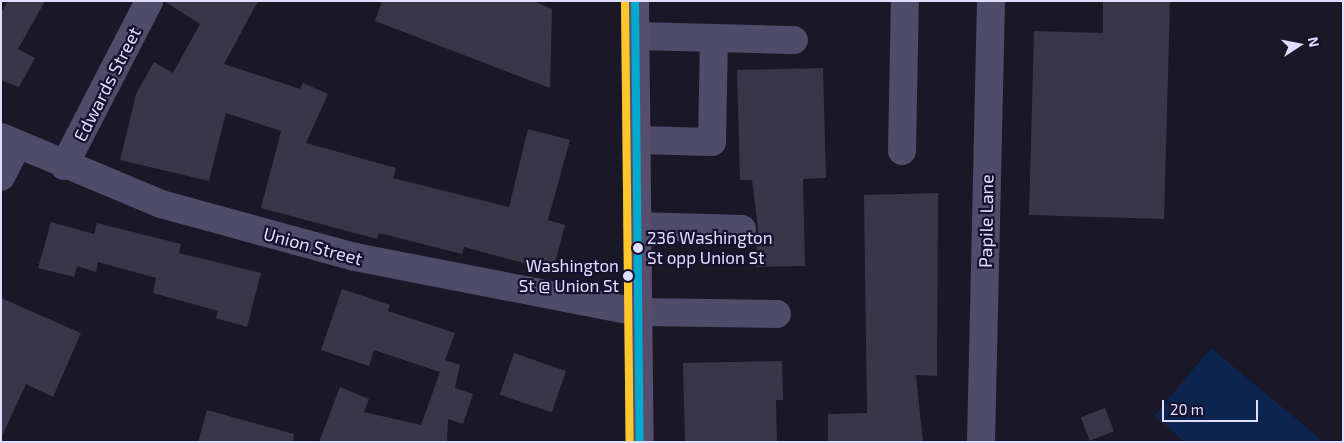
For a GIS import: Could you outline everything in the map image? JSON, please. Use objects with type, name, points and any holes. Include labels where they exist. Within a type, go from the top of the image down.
[{"type":"main road","points":[[635,1],[640,442]]},
{"type":"street","name":"Edwards Street","points":[[64,166],[149,1]]},
{"type":"street","points":[[902,151],[905,1]]},
{"type":"street","name":"Papile Lane","points":[[981,442],[992,1]]},
{"type":"street","points":[[636,36],[794,40]]},
{"type":"street","points":[[637,140],[712,142],[714,39]]},
{"type":"street","name":"Union Street","points":[[8,142],[161,204],[354,257],[638,312],[777,314]]},
{"type":"street","points":[[1,177],[8,142]]},
{"type":"street","points":[[637,226],[742,229]]},
{"type":"water","points":[[1211,348],[1324,442],[1185,442],[1154,416]]},
{"type":"building","points":[[8,1],[45,1],[18,49],[35,58],[19,87],[1,80],[1,13]]},
{"type":"building","points":[[164,1],[258,1],[224,64],[300,89],[303,83],[328,94],[306,143],[396,168],[393,178],[509,207],[528,129],[570,140],[548,220],[565,225],[553,271],[464,247],[462,254],[379,233],[377,239],[261,208],[281,131],[226,113],[209,181],[120,160],[136,94],[154,62],[173,73],[200,24]]},
{"type":"building","points":[[382,1],[533,1],[552,9],[550,88],[375,21]]},
{"type":"building","points":[[1103,1],[1170,1],[1164,219],[1029,215],[1034,31],[1103,33]]},
{"type":"building","points":[[823,68],[826,178],[803,179],[805,266],[755,267],[758,229],[752,180],[740,180],[737,70]]},
{"type":"building","points":[[938,193],[937,376],[916,375],[923,442],[828,442],[828,414],[867,413],[864,195]]},
{"type":"building","points":[[51,222],[94,234],[97,223],[181,244],[179,253],[261,273],[247,327],[216,318],[218,311],[153,293],[156,278],[98,262],[96,272],[77,266],[74,277],[38,268]]},
{"type":"building","points":[[342,289],[390,305],[388,311],[455,333],[445,360],[460,365],[455,388],[473,394],[463,424],[448,419],[447,442],[319,442],[340,387],[369,399],[364,412],[421,425],[440,372],[374,350],[369,366],[321,350]]},
{"type":"building","points":[[1,298],[81,333],[53,397],[26,384],[1,438]]},
{"type":"building","points":[[514,353],[566,371],[552,413],[500,395]]},
{"type":"building","points":[[782,361],[783,400],[776,400],[777,442],[685,442],[683,363]]},
{"type":"building","points":[[1105,408],[1114,431],[1090,441],[1081,417]]},
{"type":"building","points":[[207,410],[294,434],[293,442],[198,442]]},
{"type":"transit line","points":[[625,1],[630,442]]},
{"type":"transit line","points":[[635,1],[640,442]]},
{"type":"place","name":"236 Washington St opp Union St","points":[[638,248]]},
{"type":"place","name":"Washington St @ Union St","points":[[628,276]]}]
